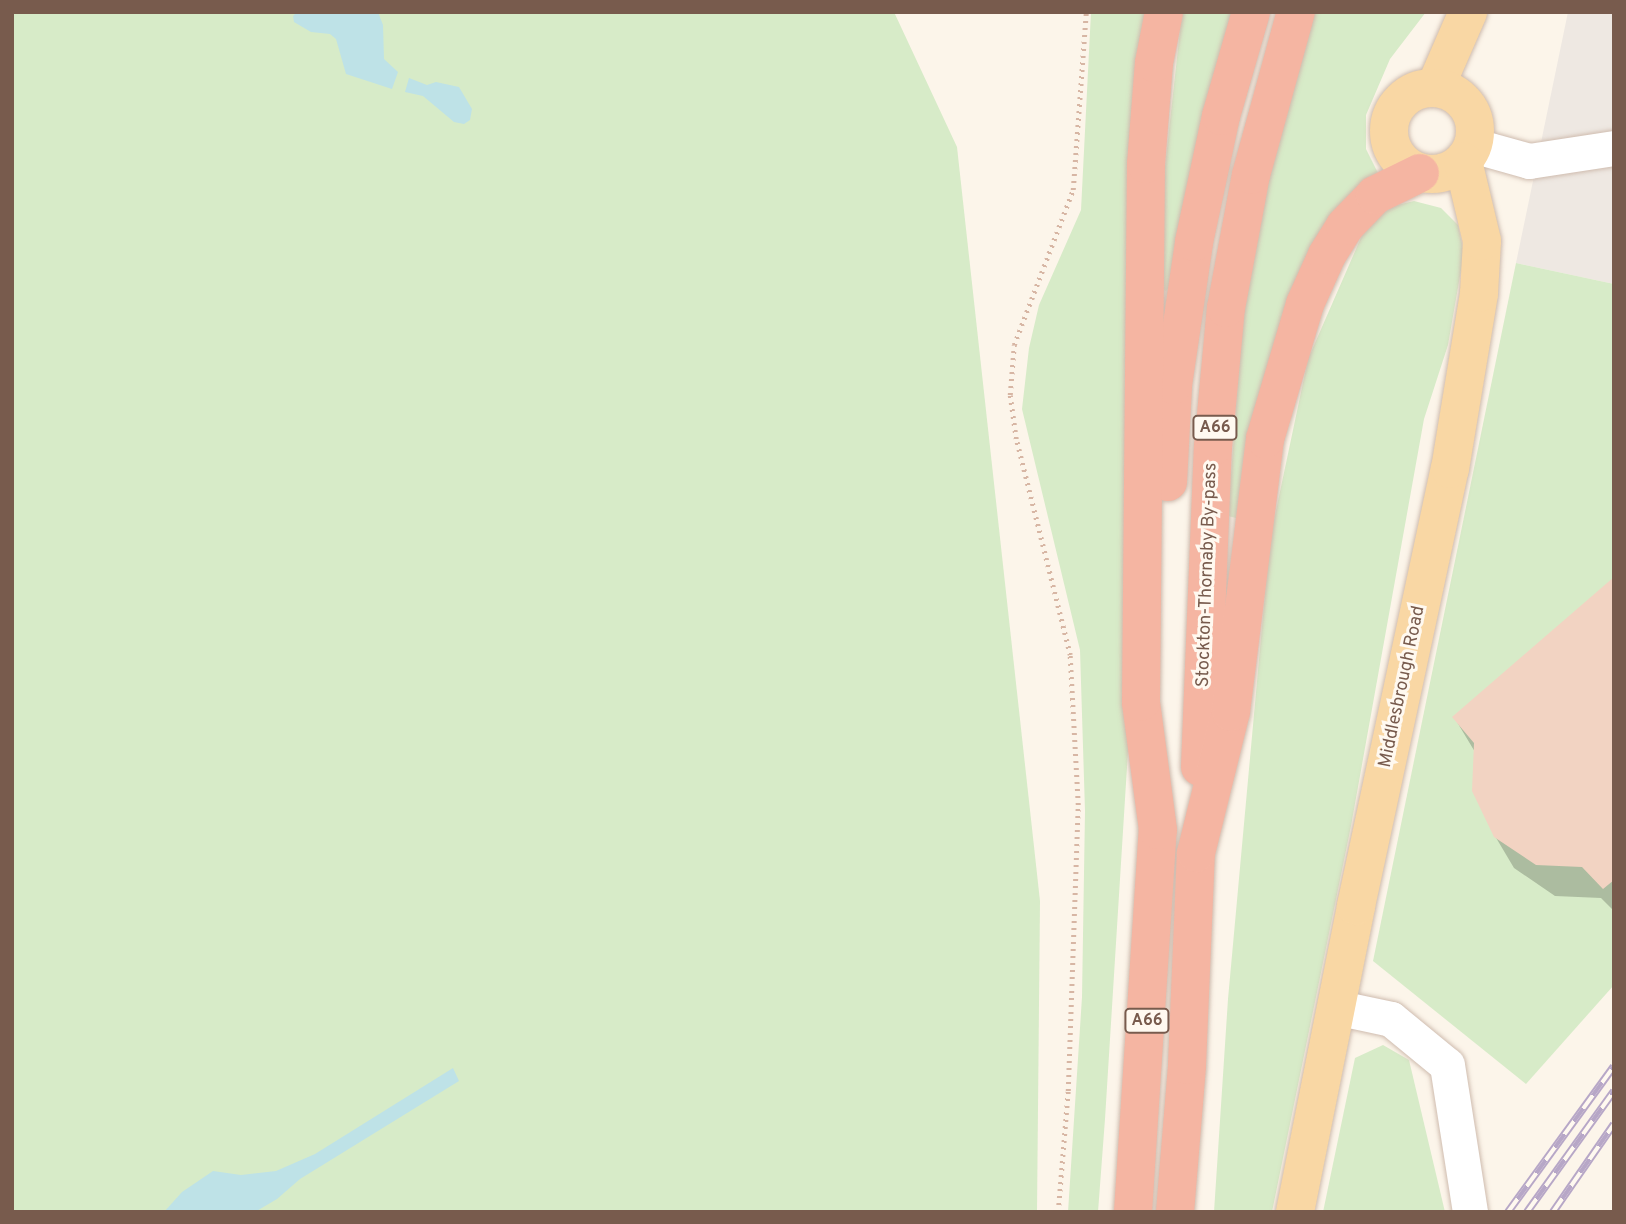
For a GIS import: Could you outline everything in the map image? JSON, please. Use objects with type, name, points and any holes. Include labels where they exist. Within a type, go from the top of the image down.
[{"type":"highway","points":[[1158,830],[1140,702],[1146,164],[1154,62],[1164,12]]},
{"type":"highway","name":"A66","points":[[1133,1212],[1158,830],[1167,625],[1166,512],[1173,385],[1194,242],[1221,116],[1251,12]]},
{"type":"highway","name":"Stockton-Thornaby By-pass","points":[[1196,853],[1213,447],[1226,308],[1251,175],[1296,12]]},
{"type":"highway","name":"A66","points":[[1175,1212],[1187,1065],[1196,853],[1231,712],[1265,439],[1305,304],[1345,226],[1375,195],[1420,173]]},
{"type":"main road","points":[[1468,12],[1435,88],[1408,95],[1391,117],[1390,145],[1397,157],[1420,173],[1443,173],[1468,153]]},
{"type":"main road","name":"Middlesbrough Road","points":[[1295,1212],[1335,1007],[1450,469],[1479,293],[1482,241],[1468,153],[1475,132],[1468,107],[1447,91],[1435,88]]},
{"type":"lane","points":[[1468,153],[1528,162],[1614,148]]},
{"type":"lane","points":[[1335,1007],[1391,1020],[1447,1065],[1470,1212]]},
{"type":"path","points":[[1058,1212],[1068,1091],[1078,805],[1070,655],[1016,439],[1010,395],[1013,345],[1073,190],[1086,12]]},
{"type":"shaded area","points":[[1568,12],[1614,12],[1614,284],[1516,263]]},
{"type":"green space","points":[[12,12],[894,12],[957,147],[1040,901],[1037,1212],[12,1212]]},
{"type":"green space","points":[[1091,12],[1151,12],[1128,751],[1105,1119],[1098,1212],[1068,1212],[1082,997],[1085,811],[1080,650],[1022,409],[1029,348],[1039,305],[1081,210]]},
{"type":"green space","points":[[1182,12],[1232,12],[1171,286],[1166,291],[1161,289],[1164,176]]},
{"type":"green space","points":[[1311,12],[1426,12],[1390,59],[1366,115],[1366,149],[1379,175],[1344,212],[1240,519],[1228,516],[1243,313],[1267,183]]},
{"type":"green space","points":[[1414,201],[1441,208],[1458,225],[1464,253],[1448,345],[1424,419],[1351,826],[1272,1212],[1214,1212],[1228,999],[1270,539],[1308,359],[1363,233],[1374,219],[1393,206]]},
{"type":"green space","points":[[1516,263],[1614,284],[1614,985],[1526,1084],[1373,961]]},
{"type":"green space","points":[[1383,1045],[1409,1060],[1445,1212],[1323,1212],[1355,1058]]},
{"type":"water","points":[[297,12],[378,12],[383,25],[384,59],[398,72],[392,89],[346,74],[336,39],[330,34],[311,32],[294,22],[293,16]]},
{"type":"water","points":[[409,78],[427,85],[436,82],[459,87],[472,109],[470,120],[464,124],[454,122],[423,96],[405,92]]},
{"type":"water","points":[[453,1068],[459,1081],[300,1179],[277,1199],[255,1212],[164,1212],[182,1192],[213,1171],[241,1175],[276,1171],[315,1154]]},
{"type":"building","points":[[1614,577],[1614,880],[1603,889],[1582,867],[1536,865],[1494,837],[1472,791],[1474,743],[1452,717]]},
{"type":"railway","points":[[1508,1212],[1614,1066]]},
{"type":"railway","points":[[1527,1212],[1614,1091]]},
{"type":"railway","points":[[1553,1212],[1614,1124]]}]
